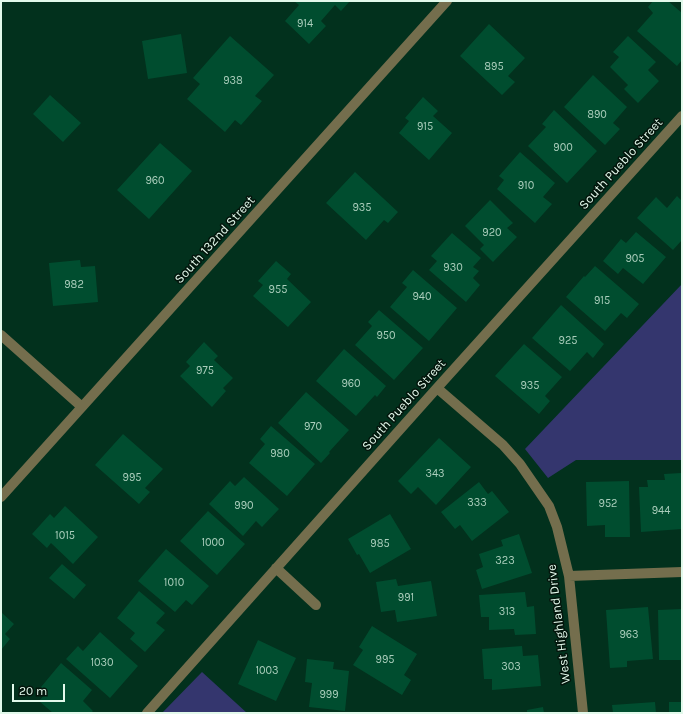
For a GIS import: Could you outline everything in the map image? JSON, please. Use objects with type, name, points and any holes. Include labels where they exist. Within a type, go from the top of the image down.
[{"type":"street","name":"South 132nd Street","points":[[1,497],[447,1]]},
{"type":"street","name":"South Pueblo Street","points":[[147,713],[682,116]]},
{"type":"street","points":[[1,335],[82,407]]},
{"type":"street","name":"West Highland Drive","points":[[437,388],[503,445],[520,464],[549,506],[557,528],[569,576],[583,713]]},
{"type":"street","points":[[276,568],[316,605]]},
{"type":"street","points":[[569,576],[682,572]]},
{"type":"shaded area","points":[[682,284],[682,460],[576,460],[548,478],[525,449]]},
{"type":"shaded area","points":[[202,672],[247,713],[162,713]]},
{"type":"building","points":[[294,1],[350,1],[341,11],[335,5],[321,21],[326,26],[309,44],[285,21],[299,5]]},
{"type":"building","points":[[653,1],[668,1],[682,13],[682,60],[677,66],[637,31],[653,13],[648,7]]},
{"type":"building","points":[[489,24],[525,58],[508,76],[515,82],[502,95],[460,56]]},
{"type":"building","points":[[181,34],[187,73],[148,79],[142,41]]},
{"type":"building","points":[[230,36],[274,75],[255,96],[262,101],[241,125],[235,120],[225,132],[187,99],[200,84],[193,78]]},
{"type":"building","points":[[628,36],[656,62],[648,70],[659,81],[638,103],[624,89],[628,85],[610,67],[619,57],[613,52]]},
{"type":"building","points":[[593,75],[627,107],[613,123],[620,129],[605,145],[564,107]]},
{"type":"building","points":[[50,95],[81,123],[63,142],[33,114]]},
{"type":"building","points":[[423,97],[438,111],[433,116],[452,133],[429,160],[399,133],[409,121],[405,118]]},
{"type":"building","points":[[554,110],[597,151],[567,183],[528,146],[546,127],[542,124]]},
{"type":"building","points":[[160,143],[192,171],[149,219],[117,190]]},
{"type":"building","points":[[520,152],[555,183],[543,197],[552,204],[535,223],[497,189],[504,180],[499,176]]},
{"type":"building","points":[[355,172],[398,212],[388,223],[384,220],[366,240],[326,203]]},
{"type":"building","points":[[677,196],[682,201],[682,240],[673,250],[637,218],[656,197],[667,208]]},
{"type":"building","points":[[490,200],[513,223],[507,228],[517,237],[493,262],[480,249],[484,245],[465,226]]},
{"type":"building","points":[[636,232],[666,257],[643,284],[623,268],[618,274],[603,261],[621,239],[626,243]]},
{"type":"building","points":[[452,233],[481,258],[473,267],[479,271],[473,278],[480,285],[466,302],[429,270],[437,261],[431,256]]},
{"type":"building","points":[[80,260],[81,267],[95,266],[98,302],[53,306],[49,263]]},
{"type":"building","points":[[276,261],[291,274],[287,279],[311,302],[288,327],[253,296],[263,285],[258,281]]},
{"type":"building","points":[[595,266],[639,304],[627,318],[621,313],[605,331],[566,297],[584,276],[585,277]]},
{"type":"building","points":[[413,270],[457,308],[429,341],[390,307],[407,287],[402,283]]},
{"type":"building","points":[[561,305],[604,344],[593,358],[587,352],[570,371],[532,338]]},
{"type":"building","points":[[379,310],[423,348],[394,380],[355,345],[372,326],[368,322]]},
{"type":"building","points":[[204,342],[218,356],[214,360],[233,378],[223,388],[226,391],[212,407],[180,376],[190,366],[186,362]]},
{"type":"building","points":[[524,344],[562,377],[545,396],[550,401],[539,414],[495,376]]},
{"type":"building","points":[[344,349],[386,386],[377,397],[375,395],[356,416],[316,381]]},
{"type":"building","points":[[306,392],[349,430],[321,463],[278,423]]},
{"type":"building","points":[[271,426],[315,464],[287,496],[249,463],[265,444],[260,439]]},
{"type":"building","points":[[123,434],[163,469],[145,488],[150,492],[139,504],[95,465]]},
{"type":"building","points":[[439,438],[471,467],[436,505],[418,487],[411,494],[398,481]]},
{"type":"building","points":[[681,473],[682,529],[641,532],[639,487],[648,487],[647,480],[665,480],[664,474]]},
{"type":"building","points":[[244,477],[279,509],[262,527],[256,521],[243,536],[209,504],[230,481],[235,486]]},
{"type":"building","points":[[629,481],[630,537],[605,537],[605,525],[587,526],[586,482]]},
{"type":"building","points":[[479,482],[488,494],[492,491],[509,512],[472,541],[460,525],[455,529],[441,512]]},
{"type":"building","points":[[65,506],[98,537],[73,564],[51,543],[47,548],[32,534],[50,514],[54,518]]},
{"type":"building","points":[[208,511],[245,544],[217,575],[180,541]]},
{"type":"building","points":[[390,514],[411,549],[370,573],[348,539]]},
{"type":"building","points":[[519,534],[532,573],[482,589],[476,570],[483,567],[479,554],[503,546],[501,540]]},
{"type":"building","points":[[166,549],[209,586],[192,605],[186,600],[175,612],[138,581]]},
{"type":"building","points":[[62,564],[86,585],[74,599],[49,578]]},
{"type":"building","points":[[396,579],[398,586],[431,581],[437,616],[397,622],[395,610],[381,612],[376,582]]},
{"type":"building","points":[[139,591],[165,613],[156,623],[165,630],[145,652],[130,639],[135,633],[117,618]]},
{"type":"building","points":[[525,592],[527,607],[534,606],[536,634],[515,635],[514,629],[489,630],[489,617],[481,617],[479,595]]},
{"type":"building","points":[[648,607],[653,659],[627,661],[627,667],[610,668],[606,610]]},
{"type":"building","points":[[682,609],[682,660],[659,660],[658,610]]},
{"type":"building","points":[[1,612],[14,624],[5,634],[10,639],[1,650]]},
{"type":"building","points":[[372,626],[417,654],[404,675],[411,680],[402,695],[353,665],[363,650],[359,647]]},
{"type":"building","points":[[100,632],[138,666],[110,698],[66,659],[78,646],[83,651]]},
{"type":"building","points":[[258,640],[296,658],[276,701],[238,684]]},
{"type":"building","points":[[522,646],[523,656],[538,655],[541,686],[492,690],[492,679],[484,679],[482,649]]},
{"type":"building","points":[[307,659],[334,662],[333,669],[349,671],[345,711],[309,707],[312,683],[305,682]]},
{"type":"building","points":[[61,663],[92,690],[83,701],[93,711],[91,713],[53,713],[39,701],[47,692],[41,687]]},
{"type":"building","points":[[655,702],[656,713],[613,713],[612,705]]},
{"type":"building","points":[[669,702],[682,702],[682,713],[669,713]]},
{"type":"building","points":[[543,707],[544,713],[527,713],[527,710]]}]
